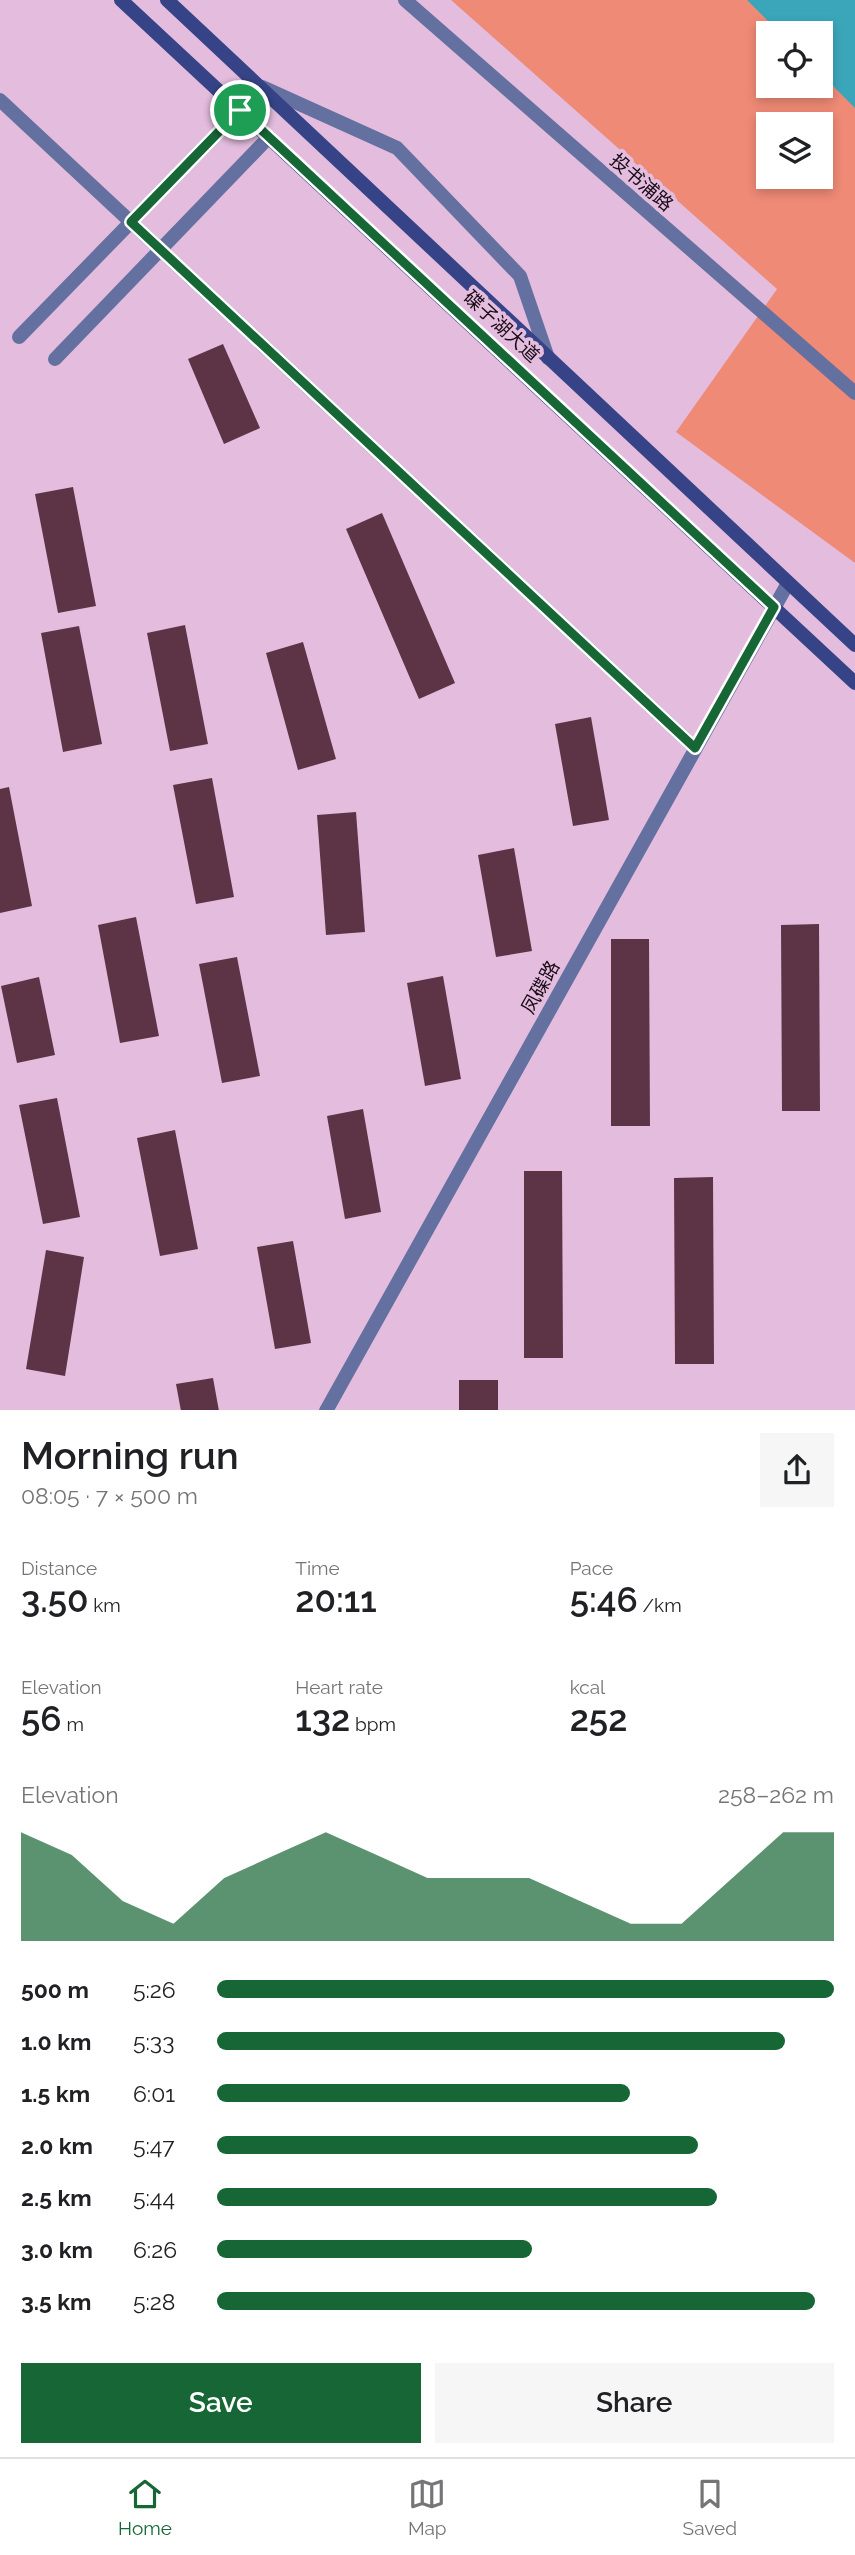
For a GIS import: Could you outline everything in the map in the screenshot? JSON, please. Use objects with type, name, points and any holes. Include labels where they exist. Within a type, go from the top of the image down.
[{"type":"main road","name":"碟子湖大道","points":[[121,0],[855,683]]},
{"type":"main road","name":"碟子湖大道","points":[[167,0],[855,645]]},
{"type":"street","name":"投书浦路","points":[[405,0],[855,393]]},
{"type":"street","points":[[258,85],[397,148],[520,276],[548,358]]},
{"type":"street","points":[[0,100],[695,748]]},
{"type":"street","points":[[19,337],[240,110]]},
{"type":"street","points":[[55,359],[269,137]]},
{"type":"street","name":"凤碟路","points":[[326,1410],[788,583]]},
{"type":"shaded area","points":[[451,0],[802,0],[823,21],[756,21],[756,98],[833,98],[833,31],[855,53],[855,563],[676,432],[777,289]]},
{"type":"water","points":[[747,0],[855,0],[855,108],[833,86],[833,21],[768,21]]},
{"type":"building","points":[[223,344],[260,428],[224,444],[188,359]]},
{"type":"building","points":[[73,487],[96,606],[58,613],[35,494]]},
{"type":"building","points":[[382,513],[455,683],[419,699],[346,529]]},
{"type":"building","points":[[185,625],[208,744],[170,751],[147,633]]},
{"type":"building","points":[[79,626],[102,744],[63,752],[41,633]]},
{"type":"building","points":[[303,642],[336,759],[298,770],[266,653]]},
{"type":"building","points":[[591,717],[609,820],[573,826],[555,724]]},
{"type":"building","points":[[212,778],[234,897],[196,904],[173,785]]},
{"type":"building","points":[[9,787],[32,906],[0,913],[0,789]]},
{"type":"building","points":[[356,812],[365,932],[326,935],[317,815]]},
{"type":"building","points":[[514,848],[532,951],[496,957],[478,855]]},
{"type":"building","points":[[136,917],[159,1036],[120,1043],[98,925]]},
{"type":"building","points":[[819,924],[820,1111],[782,1111],[781,925]]},
{"type":"building","points":[[611,939],[649,939],[650,1126],[611,1126]]},
{"type":"building","points":[[237,957],[260,1076],[222,1083],[199,964]]},
{"type":"building","points":[[443,976],[461,1079],[425,1086],[407,983]]},
{"type":"building","points":[[39,977],[55,1055],[17,1063],[1,986]]},
{"type":"building","points":[[57,1098],[80,1217],[43,1224],[19,1105]]},
{"type":"building","points":[[363,1109],[381,1212],[345,1219],[327,1116]]},
{"type":"building","points":[[175,1130],[198,1249],[160,1256],[137,1138]]},
{"type":"building","points":[[524,1171],[562,1171],[563,1358],[524,1358]]},
{"type":"building","points":[[713,1177],[714,1364],[675,1364],[674,1178]]},
{"type":"building","points":[[293,1241],[311,1343],[275,1349],[257,1247]]},
{"type":"building","points":[[46,1250],[84,1257],[65,1376],[26,1369]]},
{"type":"building","points":[[213,1378],[219,1410],[181,1410],[176,1384]]},
{"type":"building","points":[[459,1380],[498,1380],[498,1410],[459,1410]]},
{"type":"route","points":[[240,110],[774,607],[695,748],[131,222],[240,110]]}]
